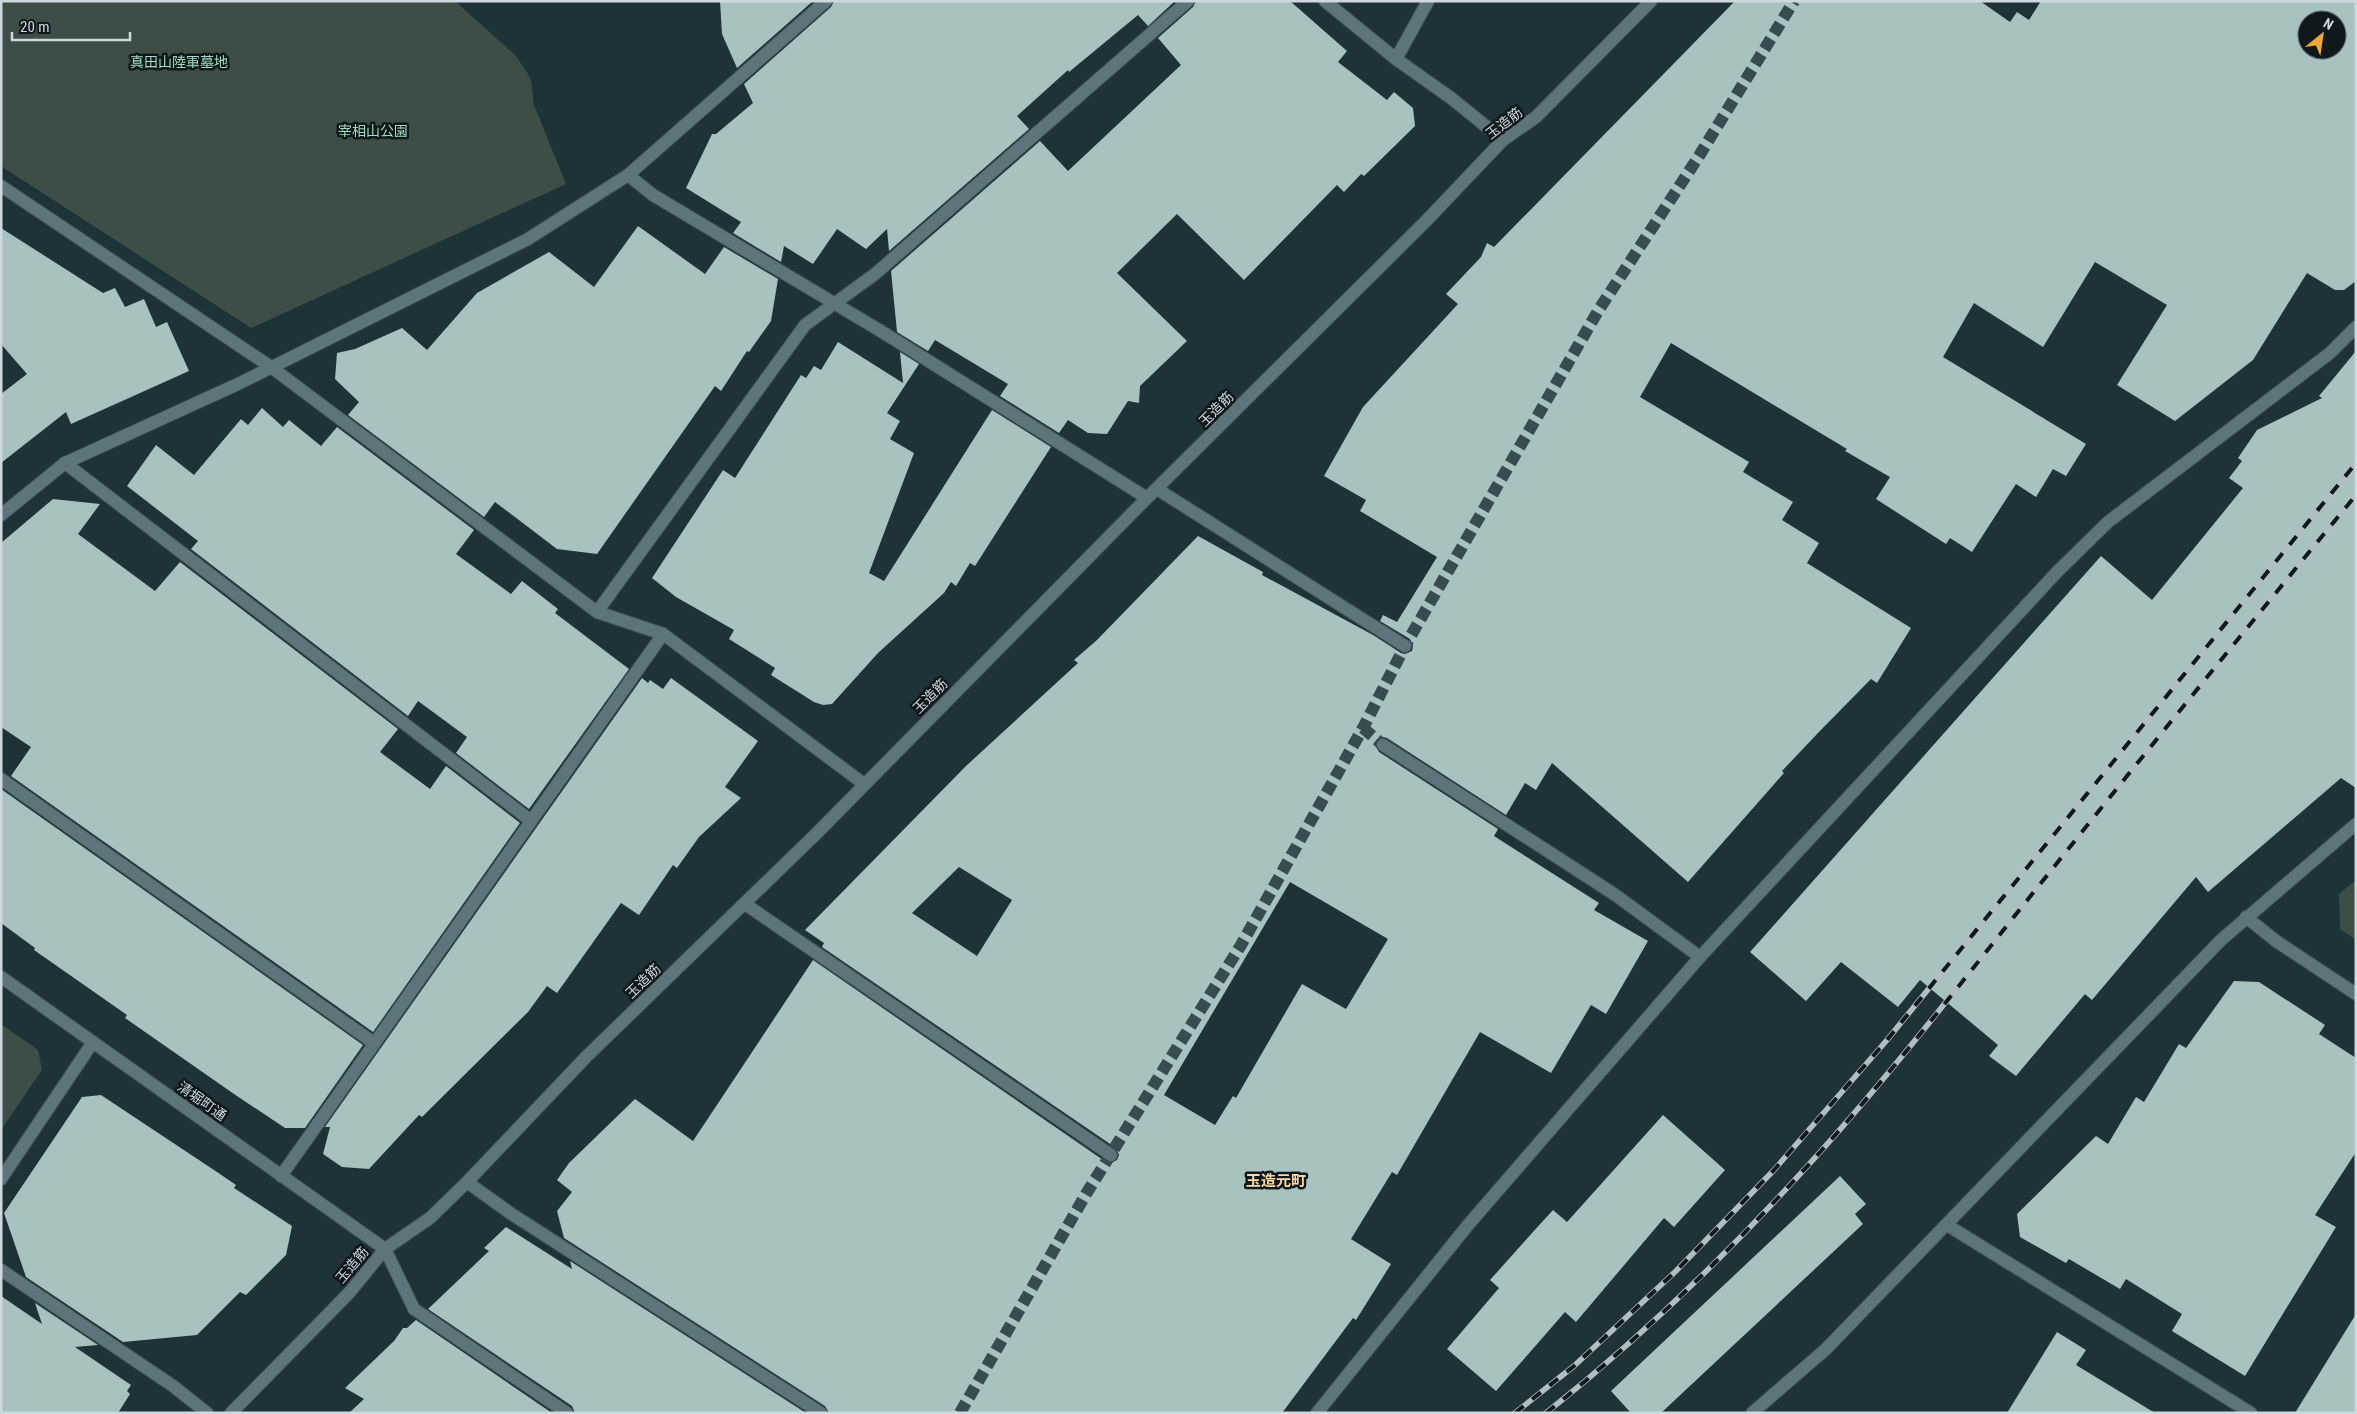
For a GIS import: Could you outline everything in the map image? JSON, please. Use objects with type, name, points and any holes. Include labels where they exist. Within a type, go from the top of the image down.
[{"type":"street","points":[[1,514],[65,463],[238,384],[528,239],[628,175],[826,1]]},
{"type":"street","points":[[597,612],[805,325],[875,274],[1188,1]]},
{"type":"street","points":[[1325,1],[1396,60],[1451,98],[1503,140]]},
{"type":"street","points":[[1396,60],[1428,1]]},
{"type":"street","name":"玉造筋","points":[[231,1413],[349,1293],[385,1249],[430,1218],[468,1182],[586,1057],[745,904],[1147,498],[1426,221],[1503,140],[1536,117],[1651,1]]},
{"type":"street","points":[[628,175],[654,195],[1147,498]]},
{"type":"street","points":[[1,186],[271,367],[597,612],[663,634],[864,784]]},
{"type":"street","points":[[1317,1413],[1468,1225],[1700,957],[2057,572],[2108,522],[2330,353],[2356,327]]},
{"type":"street","points":[[65,463],[530,820]]},
{"type":"street","points":[[1157,488],[1404,646]]},
{"type":"street","points":[[282,1176],[530,820],[663,634]]},
{"type":"street","points":[[1383,745],[1614,894],[1700,957]]},
{"type":"street","points":[[1,778],[374,1043]]},
{"type":"street","points":[[1752,1413],[1826,1349],[2221,940],[2356,824]]},
{"type":"street","points":[[745,904],[1111,1155]]},
{"type":"street","points":[[2246,917],[2276,941],[2356,994]]},
{"type":"street","name":"清堀町通","points":[[1,977],[385,1249]]},
{"type":"street","points":[[1,1179],[93,1042]]},
{"type":"street","points":[[468,1182],[510,1212],[821,1413]]},
{"type":"street","points":[[1947,1225],[2251,1413]]},
{"type":"street","points":[[385,1249],[414,1309],[567,1413]]},
{"type":"street","points":[[1,1270],[173,1386],[207,1413]]},
{"type":"green space","name":"宰相山公園","points":[[1,1],[455,1],[516,56],[528,74],[531,80],[534,105],[566,184],[251,328],[1,166]]},
{"type":"green space","points":[[2356,880],[2356,940],[2340,929],[2339,894]]},
{"type":"green space","points":[[1,1024],[38,1050],[42,1070],[1,1130]]},
{"type":"building","points":[[720,1],[813,1],[737,68],[722,34]]},
{"type":"building","points":[[834,1],[1175,1],[1148,26],[1138,15],[1069,72],[1068,70],[1017,116],[1029,129],[889,251],[887,229],[866,249],[837,229],[813,264],[784,246],[781,262],[733,233],[741,222],[686,188],[712,134],[716,134],[753,103],[744,84],[831,7]]},
{"type":"building","points":[[1196,1],[1290,1],[1347,51],[1338,62],[1387,100],[1394,92],[1413,108],[1415,126],[1364,176],[1361,174],[1344,192],[1337,185],[1244,280],[1177,214],[1117,273],[1187,341],[1140,386],[1139,403],[1128,401],[1107,434],[1088,433],[1068,420],[1059,433],[1000,396],[1008,384],[935,340],[928,351],[897,332],[891,271],[1040,141],[1068,171],[1181,65],[1158,38],[1193,7]]},
{"type":"building","points":[[1735,1],[1980,1],[2010,22],[2017,12],[2029,20],[2041,1],[2356,1],[2356,281],[2344,290],[2335,290],[2307,273],[2253,360],[2175,421],[2117,385],[2167,305],[2095,262],[2043,347],[1974,303],[1943,357],[2086,444],[2066,476],[2053,469],[2036,497],[2016,484],[1972,552],[1950,538],[1946,544],[1876,499],[1890,477],[1671,343],[1640,397],[1749,462],[1743,472],[1793,502],[1782,520],[1819,543],[1807,563],[1911,628],[1877,683],[1871,679],[1817,734],[1782,771],[1784,773],[1688,882],[1552,763],[1536,790],[1525,783],[1506,815],[1387,738],[1383,737],[1376,740],[1375,745],[1379,752],[1498,829],[1494,836],[1599,903],[1594,910],[1648,941],[1606,1014],[1591,1005],[1551,1073],[1480,1032],[1397,1175],[1392,1172],[1351,1239],[1391,1264],[1356,1320],[1353,1318],[1282,1413],[829,1413],[825,1406],[564,1238],[557,1211],[572,1192],[557,1180],[569,1163],[635,1099],[693,1141],[813,960],[1106,1162],[1111,1163],[1117,1160],[1119,1155],[1116,1148],[822,947],[824,943],[805,930],[966,766],[1078,663],[1074,660],[1097,640],[1198,536],[1263,572],[1262,575],[1373,635],[1401,653],[1405,654],[1412,651],[1413,646],[1410,639],[1380,621],[1383,615],[1397,622],[1437,557],[1360,511],[1366,500],[1324,476],[1363,407],[1458,304],[1446,294],[1481,257],[1487,243],[1494,247]],"holes":[[[959,867],[1012,900],[977,956],[912,913]],[[1290,882],[1388,939],[1346,1009],[1302,984],[1236,1098],[1233,1096],[1215,1125],[1164,1095]]]},
{"type":"building","points":[[638,226],[705,274],[724,247],[778,279],[771,321],[749,352],[747,351],[721,391],[715,386],[597,554],[557,549],[495,502],[484,517],[348,415],[359,402],[335,379],[337,353],[355,349],[402,328],[427,350],[477,293],[549,252],[594,287]]},
{"type":"building","points":[[1,228],[103,293],[115,288],[125,307],[144,299],[156,327],[167,322],[189,371],[71,424],[66,412],[1,463],[1,394],[27,374],[1,344]]},
{"type":"building","points":[[838,342],[903,383],[900,352],[919,364],[887,413],[900,421],[890,439],[914,453],[869,573],[884,581],[992,410],[1051,447],[975,566],[970,563],[956,586],[951,582],[944,593],[878,653],[832,704],[823,705],[814,702],[771,675],[775,668],[729,639],[734,630],[676,597],[652,578],[723,470],[735,478],[801,375],[806,378],[814,366],[821,370]]},
{"type":"building","points":[[2356,351],[2356,788],[2341,778],[2208,892],[2196,877],[2092,1000],[2085,994],[2016,1076],[1989,1056],[1998,1045],[1920,980],[1898,1007],[1841,962],[1806,1001],[1750,952],[2101,556],[2152,600],[2243,488],[2229,478],[2242,461],[2238,458],[2257,430],[2322,398],[2319,396]]},
{"type":"building","points":[[262,408],[283,427],[289,420],[321,446],[337,427],[474,530],[456,554],[511,594],[522,581],[558,609],[555,613],[629,669],[529,809],[456,753],[467,737],[418,701],[408,716],[191,549],[198,541],[127,486],[156,445],[194,475],[241,419],[248,425]]},
{"type":"building","points":[[53,499],[100,504],[78,534],[155,591],[180,562],[398,729],[380,752],[430,789],[446,766],[520,823],[373,1032],[11,776],[31,747],[1,727],[1,543]]},
{"type":"building","points":[[642,678],[648,683],[650,680],[663,689],[671,678],[758,741],[725,787],[741,798],[699,837],[677,868],[673,865],[639,915],[621,903],[557,993],[547,986],[528,1012],[422,1117],[419,1115],[369,1169],[342,1167],[323,1154],[330,1127],[325,1127]]},
{"type":"building","points":[[1,789],[363,1045],[305,1128],[285,1128],[234,1094],[125,1018],[127,1015],[34,950],[35,948],[1,923]]},
{"type":"building","points":[[2234,981],[2259,982],[2325,1025],[2319,1034],[2356,1058],[2356,1152],[2315,1215],[2336,1227],[2245,1376],[2172,1331],[2182,1314],[2126,1279],[2120,1289],[2069,1259],[2066,1263],[2020,1237],[2017,1214],[2096,1136],[2108,1144],[2136,1097],[2144,1102],[2179,1044],[2186,1048]]},
{"type":"building","points":[[101,1095],[236,1185],[234,1188],[292,1226],[286,1255],[246,1295],[240,1292],[197,1335],[123,1342],[26,1277],[4,1213],[82,1097]]},
{"type":"building","points":[[1663,1115],[1725,1170],[1674,1227],[1664,1218],[1576,1322],[1565,1312],[1496,1391],[1447,1349],[1499,1288],[1490,1280],[1553,1210],[1567,1222]]},
{"type":"building","points":[[1840,1176],[1866,1204],[1855,1214],[1863,1224],[1661,1413],[1631,1413],[1611,1391]]},
{"type":"building","points":[[506,1227],[572,1269],[570,1261],[806,1413],[575,1413],[572,1406],[428,1309],[489,1251],[484,1248]]},
{"type":"building","points":[[1,1296],[42,1324],[35,1303],[98,1345],[75,1347],[131,1385],[127,1391],[130,1394],[118,1413],[1,1413]]},
{"type":"building","points":[[2356,1314],[2356,1413],[2295,1413]]},
{"type":"building","points":[[416,1320],[552,1413],[349,1413],[364,1399],[345,1388],[394,1341],[403,1328],[407,1328]]},
{"type":"building","points":[[2057,1332],[2086,1350],[2076,1365],[2155,1413],[2007,1413]]},
{"type":"tunnel","points":[[960,1413],[1086,1194],[1241,945],[1363,728],[1405,646],[1598,311],[1699,156],[1794,1]]},
{"type":"tunnel","points":[[1363,728],[1383,745]]},
{"type":"railway","points":[[1515,1413],[1574,1366],[1676,1271],[1774,1170],[1887,1040],[2356,463]]},
{"type":"railway","points":[[1546,1413],[1610,1360],[1672,1304],[1732,1246],[1822,1150],[1918,1037],[2158,737],[2356,495]]},
{"type":"district","name":"玉造元町","points":[[1276,1181]]},
{"type":"park label","name":"真田山陸軍墓地","points":[[179,62]]}]
